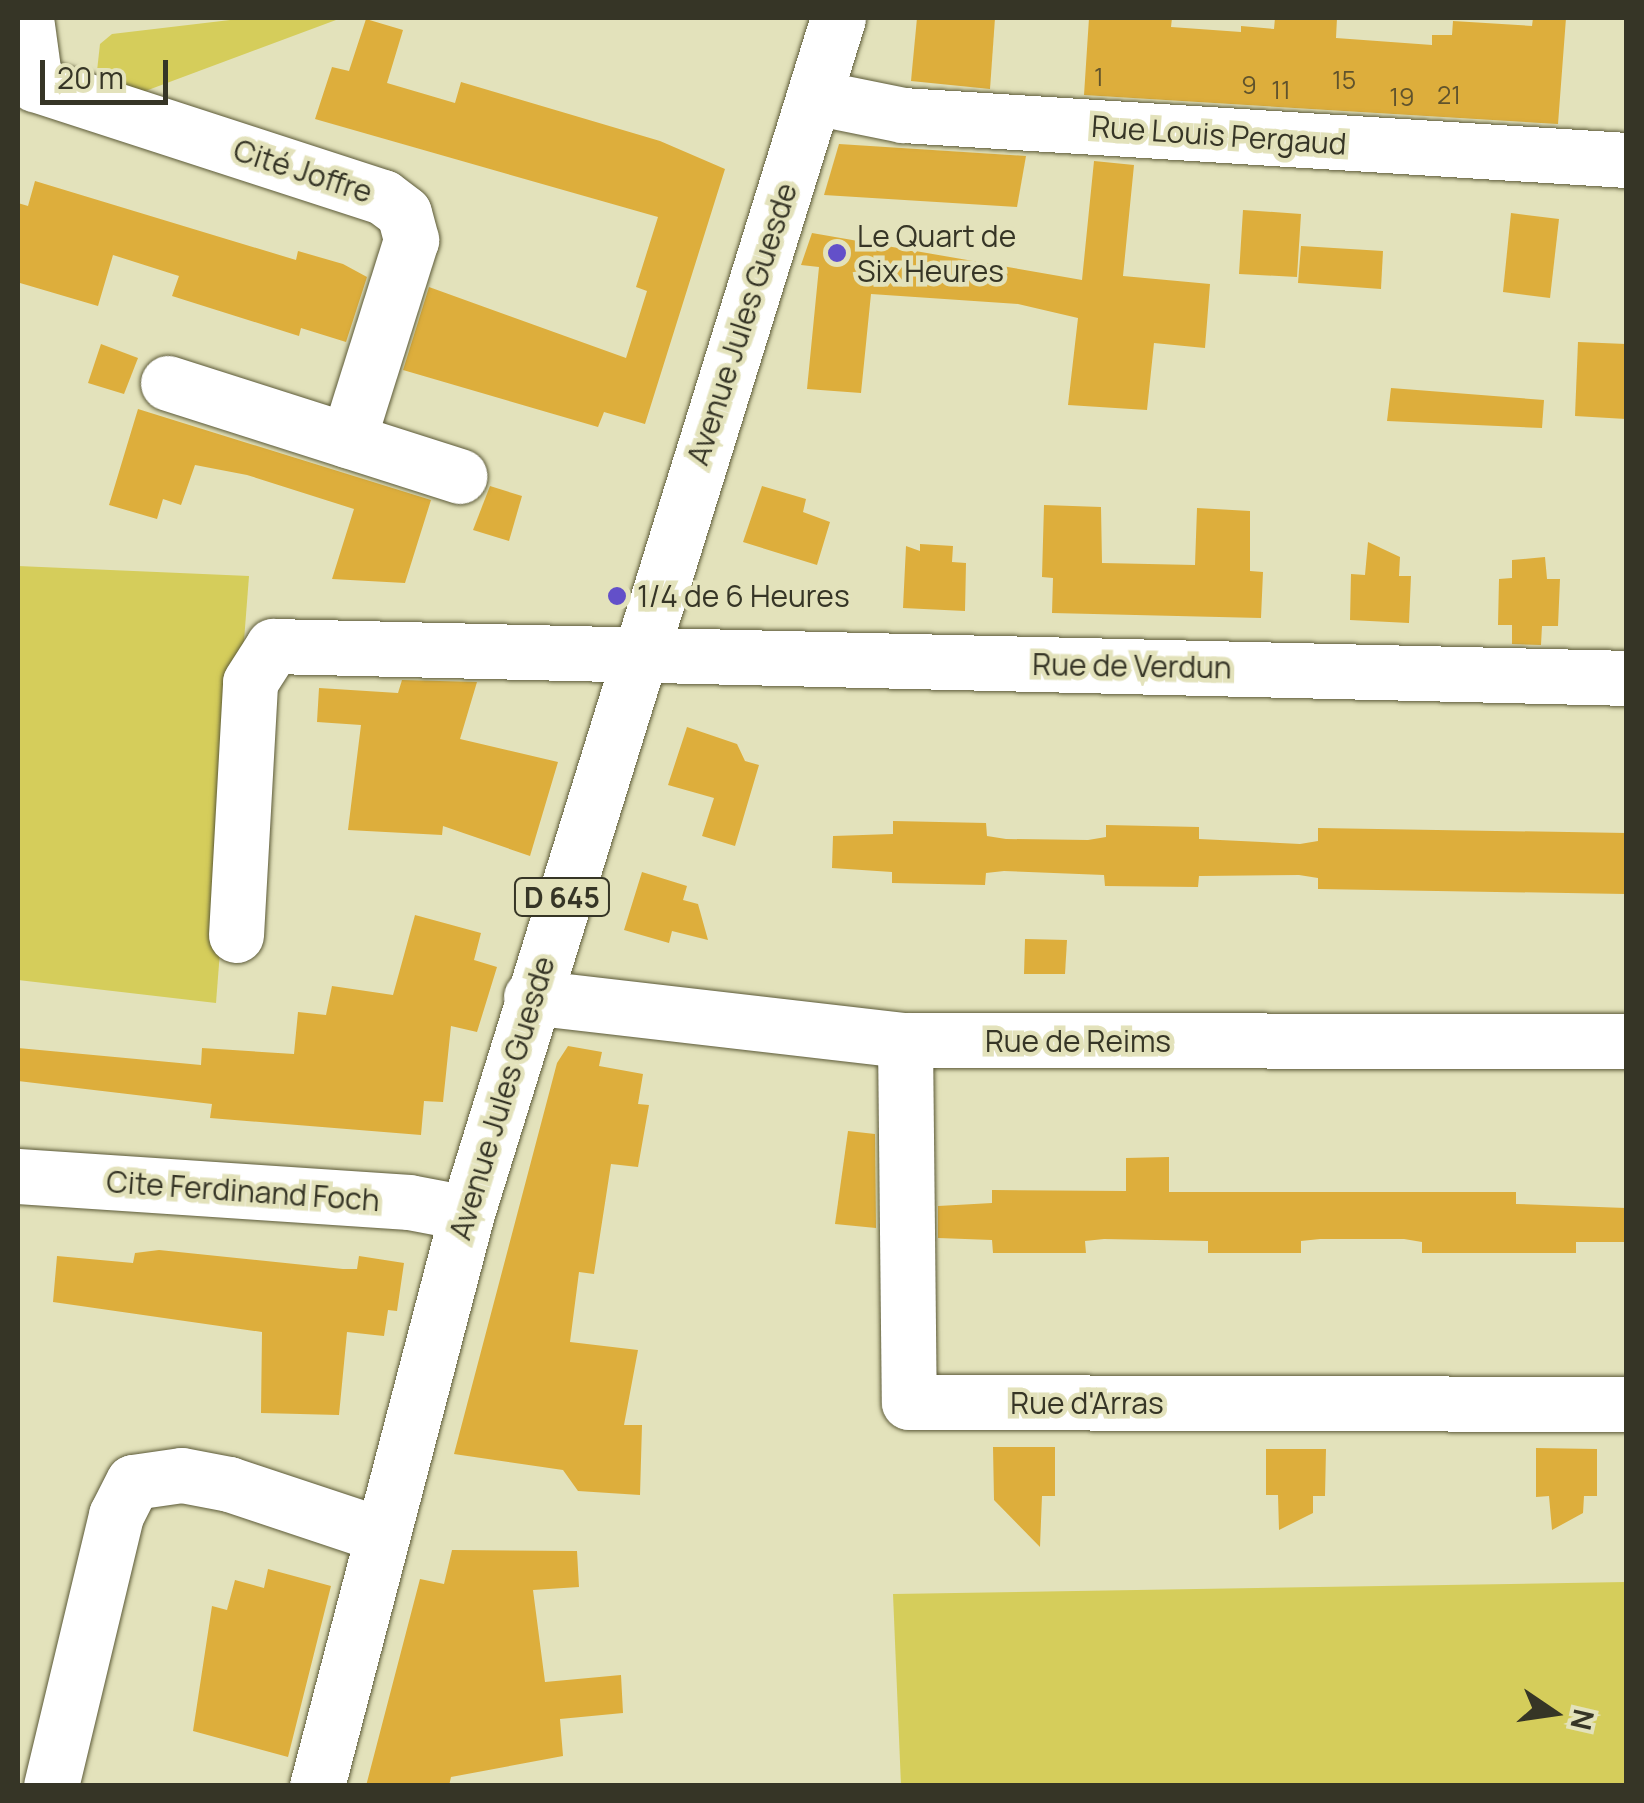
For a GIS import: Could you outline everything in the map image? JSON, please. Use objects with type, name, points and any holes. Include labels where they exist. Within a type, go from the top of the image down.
[{"type":"street","name":"Cité Joffre","points":[[26,18],[26,86],[395,202],[411,240],[348,440]]},
{"type":"street","name":"Avenue Jules Guesde","points":[[318,1786],[467,1212],[838,18]]},
{"type":"street","name":"Rue Louis Pergaud","points":[[814,97],[903,115],[1626,160]]},
{"type":"street","points":[[168,383],[460,476]]},
{"type":"street","name":"Rue de Verdun","points":[[236,935],[250,682],[273,646],[1626,678]]},
{"type":"street","name":"Rue de Reims","points":[[531,997],[905,1040],[1626,1041]]},
{"type":"street","name":"Rue d'Arras","points":[[905,1040],[909,1402],[1626,1404]]},
{"type":"street","name":"Cite Ferdinand Foch","points":[[18,1176],[409,1202],[467,1212]]},
{"type":"street","points":[[51,1786],[116,1515],[133,1482],[182,1475],[229,1484],[382,1535]]},
{"type":"shaded area","points":[[247,18],[336,20],[132,96],[97,71],[100,44],[112,34]]},
{"type":"shaded area","points":[[18,566],[249,576],[216,1003],[18,980]]},
{"type":"shaded area","points":[[1626,1582],[1626,1785],[901,1785],[893,1594]]},
{"type":"building","points":[[917,18],[995,18],[990,89],[911,81]]},
{"type":"building","points":[[1089,18],[1172,18],[1171,27],[1241,32],[1241,26],[1274,29],[1275,18],[1337,18],[1336,38],[1432,45],[1432,35],[1452,35],[1453,21],[1532,26],[1533,18],[1566,18],[1558,124],[1084,95]]},
{"type":"building","points":[[366,19],[403,30],[387,83],[455,103],[461,82],[660,141],[725,169],[645,424],[604,412],[598,427],[403,370],[429,287],[626,358],[647,291],[636,287],[658,217],[315,119],[332,67],[349,71]]},
{"type":"building","points":[[839,144],[1026,156],[1017,207],[824,195]]},
{"type":"building","points":[[1094,161],[1134,165],[1123,276],[1210,284],[1205,348],[1154,343],[1147,410],[1068,405],[1078,318],[1018,304],[871,294],[861,393],[807,389],[819,267],[801,265],[812,233],[1082,280]]},
{"type":"building","points":[[35,181],[296,260],[298,251],[343,264],[367,277],[346,342],[301,328],[299,336],[172,296],[179,276],[113,255],[98,306],[20,283],[18,203],[28,206]]},
{"type":"building","points":[[1243,210],[1301,214],[1297,277],[1239,274]]},
{"type":"building","points":[[1511,213],[1559,219],[1550,298],[1503,292]]},
{"type":"building","points":[[1301,246],[1383,251],[1381,289],[1298,283]]},
{"type":"building","points":[[1578,342],[1626,344],[1626,419],[1575,416]]},
{"type":"building","points":[[101,344],[138,358],[124,394],[88,383]]},
{"type":"building","points":[[1391,388],[1544,400],[1542,428],[1387,421]]},
{"type":"building","points":[[138,409],[431,500],[405,583],[332,579],[354,509],[247,475],[195,465],[181,505],[163,499],[157,519],[109,505]]},
{"type":"building","points":[[490,486],[522,496],[509,541],[473,530]]},
{"type":"building","points":[[762,486],[806,499],[803,512],[830,522],[817,565],[743,542]]},
{"type":"building","points":[[1044,505],[1101,507],[1102,563],[1195,565],[1197,508],[1250,511],[1250,571],[1263,572],[1261,618],[1052,613],[1053,578],[1042,577]]},
{"type":"building","points":[[1368,542],[1400,557],[1399,576],[1411,576],[1409,623],[1350,620],[1351,574],[1365,575]]},
{"type":"building","points":[[920,544],[953,546],[952,562],[966,563],[965,611],[903,608],[906,546],[920,551]]},
{"type":"building","points":[[1545,557],[1547,579],[1560,579],[1558,626],[1542,626],[1541,645],[1512,644],[1512,625],[1498,625],[1499,579],[1512,578],[1512,560]]},
{"type":"building","points":[[402,680],[477,682],[460,739],[558,762],[530,856],[443,826],[442,835],[348,830],[361,725],[317,722],[319,688],[398,693]]},
{"type":"building","points":[[687,727],[737,744],[745,761],[759,765],[735,846],[702,836],[714,798],[668,785]]},
{"type":"building","points":[[893,821],[986,823],[987,836],[1006,839],[1088,840],[1106,837],[1106,825],[1199,827],[1199,839],[1300,844],[1318,841],[1318,828],[1626,833],[1625,894],[1318,889],[1318,878],[1299,875],[1199,876],[1198,887],[1105,886],[1104,875],[1004,871],[986,873],[985,885],[892,883],[892,872],[832,868],[833,836],[893,834]]},
{"type":"building","points":[[642,872],[687,886],[683,900],[698,904],[708,940],[672,931],[669,943],[624,930]]},
{"type":"building","points":[[415,915],[481,933],[474,960],[497,967],[477,1032],[451,1026],[443,1102],[424,1101],[421,1135],[210,1118],[212,1104],[18,1081],[18,1048],[201,1065],[202,1048],[294,1054],[298,1012],[326,1015],[332,986],[393,995]]},
{"type":"building","points":[[1025,939],[1067,940],[1065,974],[1024,974]]},
{"type":"building","points":[[568,1046],[602,1052],[599,1066],[643,1074],[638,1104],[649,1105],[638,1167],[611,1164],[594,1274],[579,1272],[570,1342],[638,1350],[624,1425],[642,1425],[640,1495],[578,1491],[563,1470],[454,1454],[557,1063]]},
{"type":"building","points":[[848,1131],[875,1134],[876,1228],[835,1224]]},
{"type":"building","points":[[1169,1157],[1169,1192],[1516,1192],[1516,1204],[1626,1208],[1626,1242],[1576,1242],[1576,1253],[1422,1253],[1422,1242],[1404,1239],[1320,1239],[1301,1241],[1301,1253],[1208,1253],[1208,1241],[1104,1239],[1085,1241],[1086,1253],[993,1253],[992,1240],[938,1238],[938,1206],[992,1203],[992,1190],[1126,1191],[1126,1158]]},
{"type":"building","points":[[159,1250],[343,1269],[357,1269],[359,1256],[404,1263],[397,1311],[388,1310],[384,1336],[347,1332],[339,1415],[261,1413],[262,1332],[53,1302],[57,1256],[133,1263],[135,1253]]},
{"type":"building","points":[[993,1447],[1055,1447],[1055,1496],[1042,1496],[1040,1547],[994,1500]]},
{"type":"building","points":[[1536,1448],[1597,1449],[1597,1496],[1584,1496],[1583,1513],[1552,1530],[1549,1496],[1536,1497]]},
{"type":"building","points":[[1266,1449],[1326,1449],[1325,1496],[1313,1496],[1313,1513],[1279,1530],[1278,1495],[1266,1495]]},
{"type":"building","points":[[452,1550],[577,1551],[579,1587],[533,1590],[545,1682],[621,1675],[623,1713],[560,1719],[563,1756],[451,1777],[449,1786],[366,1786],[420,1579],[444,1584]]},
{"type":"building","points":[[268,1569],[331,1586],[288,1757],[193,1731],[212,1606],[227,1610],[235,1580],[264,1588]]},
{"type":"place","name":"Le Quart de Six Heures","points":[[837,253]]},
{"type":"place","name":"1/4 de 6 Heures","points":[[617,596]]}]
